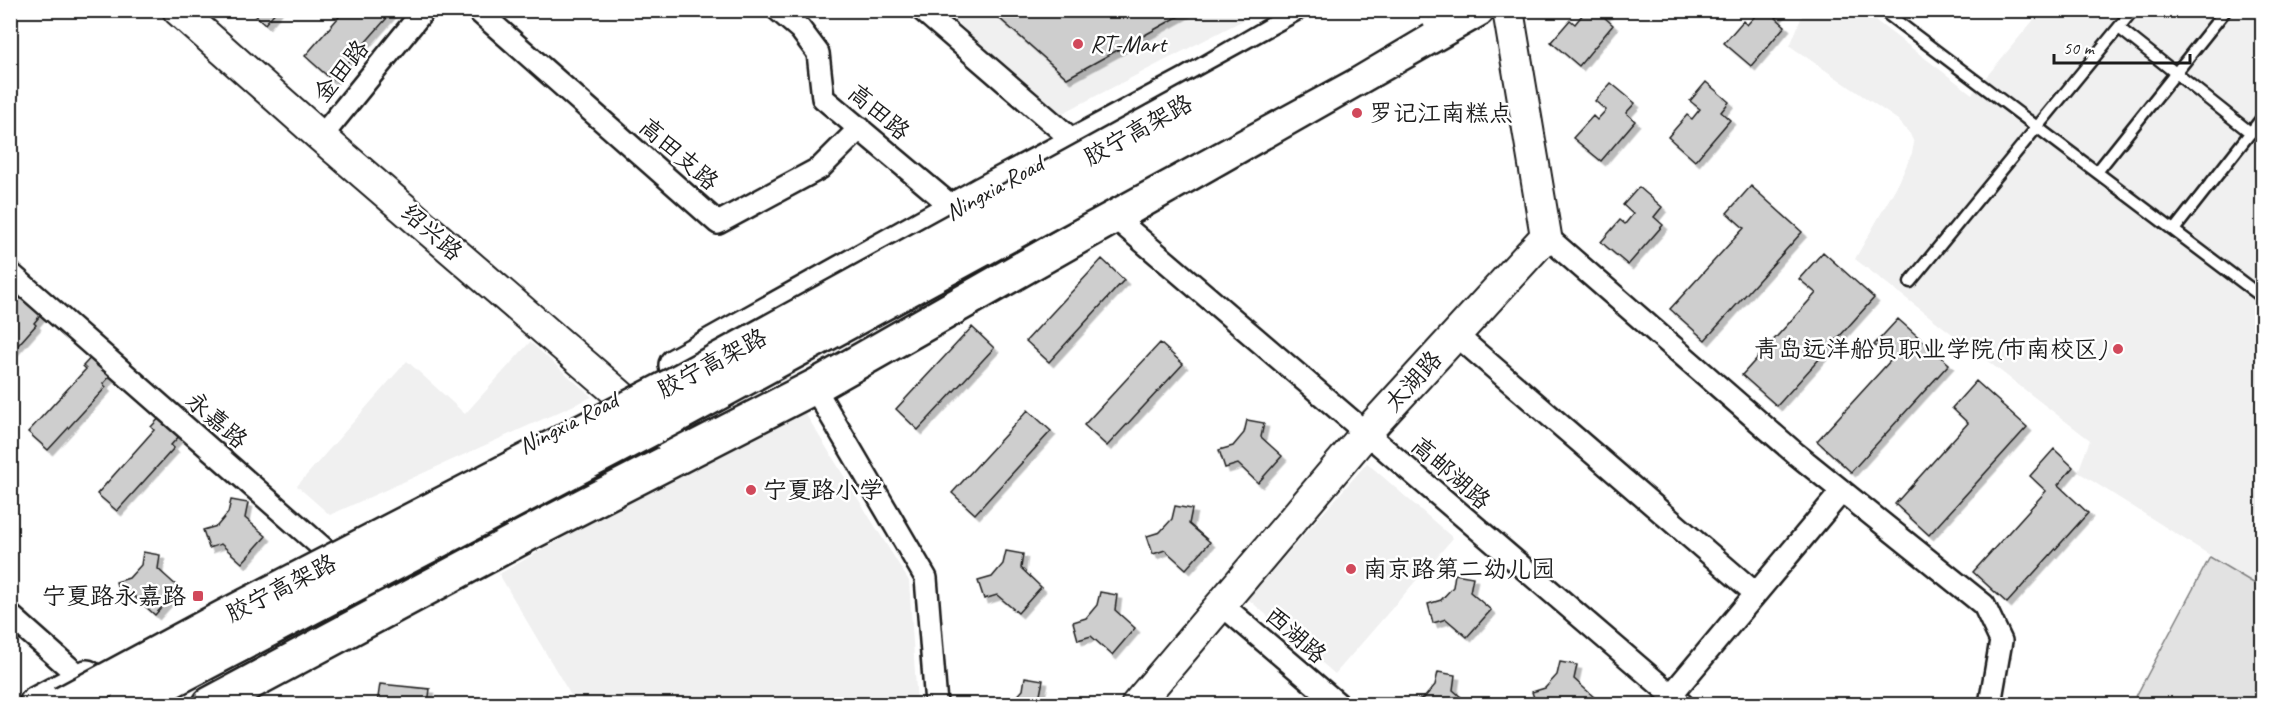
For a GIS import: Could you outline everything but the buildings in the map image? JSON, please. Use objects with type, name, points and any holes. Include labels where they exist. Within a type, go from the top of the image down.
[{"type":"main road","name":"Ningxia Road","points":[[36,705],[323,548],[621,395],[955,209],[1190,83],[1316,10]]},
{"type":"main road","name":"胶宁高架路","points":[[62,705],[224,617],[669,387],[1356,10]]},
{"type":"main road","name":"胶宁高架路","points":[[127,705],[704,401],[1256,101],[1415,10]]},
{"type":"main road","points":[[210,705],[390,607],[814,387],[1477,10]]},
{"type":"street","name":"绍兴路","points":[[178,10],[321,137],[687,453]]},
{"type":"street","name":"金田路","points":[[321,137],[424,10]]},
{"type":"street","name":"高田支路","points":[[477,10],[718,223],[820,168],[860,128]]},
{"type":"street","name":"高田路","points":[[778,10],[800,28],[818,53],[823,98],[955,209]]},
{"type":"street","points":[[922,10],[1076,143]]},
{"type":"street","points":[[1508,10],[1546,236],[1796,454],[1984,605],[2001,641],[1990,705]]},
{"type":"street","name":"高邮湖路","points":[[1076,143],[1113,216],[1676,700]]},
{"type":"street","name":"太湖路","points":[[1137,705],[1365,434],[1546,236]]},
{"type":"street","name":"永嘉路","points":[[10,273],[390,607]]},
{"type":"street","points":[[1455,334],[1755,593]]},
{"type":"street","points":[[814,387],[926,578],[936,705]]},
{"type":"street","points":[[1676,700],[1755,593],[1842,491]]},
{"type":"street","name":"西湖路","points":[[1221,604],[1338,705]]},
{"type":"street","points":[[10,615],[110,705]]},
{"type":"lane","points":[[1882,10],[2262,297]]},
{"type":"lane","points":[[1910,282],[2133,10]]},
{"type":"lane","points":[[2097,172],[2226,10]]},
{"type":"lane","points":[[2119,28],[2251,133]]},
{"type":"lane","points":[[2174,230],[2262,118]]},
{"type":"shaded area","points":[[945,11],[1261,11],[1059,115]]},
{"type":"shaded area","name":"青岛远洋船员职业学院(市南校区)","points":[[1804,11],[1863,11],[1972,94],[2041,11],[2262,11],[2262,588],[2078,472],[2090,440],[1855,259],[1899,182],[1914,143],[1910,134],[1898,120],[1790,46]]},
{"type":"shaded area","points":[[530,342],[592,397],[330,515],[297,486],[407,361],[465,414]]},
{"type":"shaded area","name":"宁夏路小学","points":[[800,405],[909,581],[917,704],[576,704],[499,574]]},
{"type":"shaded area","name":"南京路第二幼儿园","points":[[1367,463],[1453,538],[1335,674],[1248,599]]},
{"type":"shaded area","points":[[2210,557],[2262,588],[2262,704],[2132,704]]},
{"type":"place","name":"RT-Mart","points":[[1078,44]]},
{"type":"place","name":"罗记江南糕点","points":[[1357,113]]},
{"type":"place","name":"青岛远洋船员职业学院(市南校区)","points":[[2118,349]]},
{"type":"place","name":"宁夏路小学","points":[[751,490]]},
{"type":"place","name":"南京路第二幼儿园","points":[[1351,569]]},
{"type":"place","name":"宁夏路永嘉路","points":[[198,596]]}]
